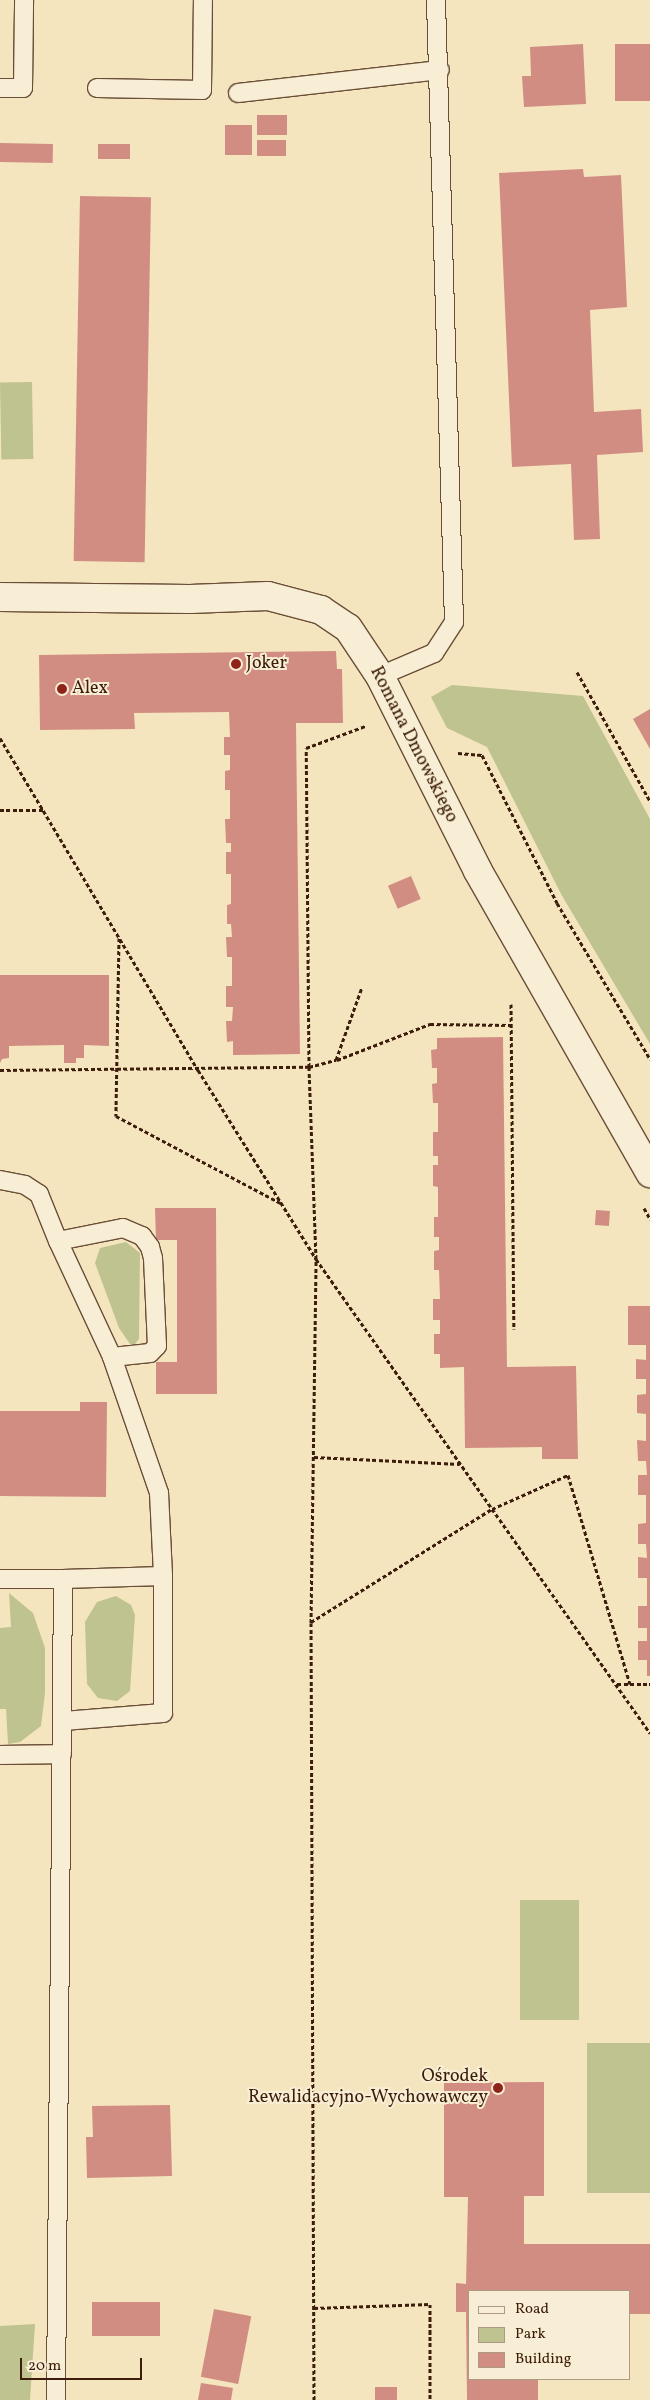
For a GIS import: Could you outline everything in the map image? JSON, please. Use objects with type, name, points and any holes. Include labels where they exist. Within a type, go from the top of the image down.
[{"type":"street","name":"Romana Dmowskiego","points":[[0,597],[190,599],[268,596],[296,601],[321,610],[348,628],[380,676],[424,767],[478,871],[650,1173]]},
{"type":"lane","points":[[0,88],[23,88],[24,0]]},
{"type":"lane","points":[[97,88],[202,90],[203,0]]},
{"type":"lane","points":[[380,676],[434,653],[454,622],[440,70],[436,0]]},
{"type":"lane","points":[[238,93],[440,70]]},
{"type":"lane","points":[[0,1180],[26,1185],[39,1194],[58,1241],[112,1357],[158,1493],[163,1576],[163,1712],[63,1721]]},
{"type":"lane","points":[[58,1241],[123,1228],[142,1236],[150,1247],[154,1258],[157,1346],[150,1353],[112,1357]]},
{"type":"lane","points":[[0,1580],[163,1576]]},
{"type":"lane","points":[[56,2400],[63,1721],[62,1579]]},
{"type":"lane","points":[[0,1755],[62,1754]]},
{"type":"path","points":[[577,672],[650,801]]},
{"type":"path","points":[[314,2400],[310,1623],[316,1260],[309,1067],[306,748],[368,725]]},
{"type":"path","points":[[0,738],[198,1070],[316,1260],[650,1732]]},
{"type":"path","points":[[424,767],[450,753],[482,755],[557,903],[650,1059]]},
{"type":"path","points":[[0,810],[43,810]]},
{"type":"path","points":[[119,938],[116,1116],[281,1204]]},
{"type":"path","points":[[336,1060],[362,987]]},
{"type":"path","points":[[511,998],[514,1329]]},
{"type":"path","points":[[0,1070],[198,1070],[309,1067],[336,1060],[430,1024],[511,1025]]},
{"type":"path","points":[[640,1202],[650,1219]]},
{"type":"path","points":[[314,1457],[460,1464]]},
{"type":"path","points":[[310,1623],[492,1509],[568,1475],[630,1684]]},
{"type":"path","points":[[617,1684],[650,1684]]},
{"type":"path","points":[[314,2308],[430,2304],[430,2400]]},
{"type":"green space","points":[[32,382],[33,459],[1,460],[0,383]]},
{"type":"green space","points":[[452,685],[583,696],[650,819],[650,1044],[561,894],[487,747],[447,728],[431,697]]},
{"type":"green space","points":[[126,1242],[140,1253],[139,1339],[135,1344],[130,1344],[119,1328],[95,1263],[100,1248]]},
{"type":"green space","points":[[9,1593],[33,1613],[45,1648],[45,1693],[41,1726],[20,1742],[8,1744],[6,1709],[0,1709],[0,1628],[11,1627]]},
{"type":"green space","points":[[116,1596],[131,1605],[135,1615],[130,1691],[117,1701],[98,1698],[87,1684],[85,1622],[97,1602]]},
{"type":"green space","points":[[520,1900],[579,1900],[579,2020],[520,2020]]},
{"type":"green space","points":[[587,2043],[650,2043],[650,2193],[587,2193]]},
{"type":"green space","points":[[35,2324],[30,2400],[0,2400],[0,2326]]},
{"type":"building","points":[[583,44],[586,104],[524,107],[522,76],[531,76],[530,47]]},
{"type":"building","points":[[615,44],[650,44],[650,101],[615,101]]},
{"type":"building","points":[[257,115],[287,115],[287,135],[257,135]]},
{"type":"building","points":[[225,125],[252,125],[252,155],[225,155]]},
{"type":"building","points":[[257,140],[286,140],[286,156],[257,156]]},
{"type":"building","points":[[0,143],[53,144],[53,163],[0,162]]},
{"type":"building","points":[[98,144],[130,144],[130,159],[98,159]]},
{"type":"building","points":[[583,169],[584,177],[621,175],[627,307],[590,310],[594,412],[641,409],[643,452],[597,455],[600,539],[574,540],[571,464],[512,467],[499,173]]},
{"type":"building","points":[[80,196],[151,197],[145,562],[74,561]]},
{"type":"building","points":[[336,651],[337,669],[342,669],[343,723],[296,723],[300,1054],[233,1055],[233,1041],[227,1042],[226,1021],[232,1021],[233,1007],[226,1007],[226,986],[232,986],[232,957],[227,957],[226,937],[232,937],[231,924],[227,924],[227,905],[231,904],[231,874],[226,874],[226,852],[231,852],[231,843],[226,843],[225,819],[230,819],[230,790],[225,790],[225,771],[230,770],[230,755],[224,755],[224,737],[230,737],[229,712],[134,713],[135,729],[40,730],[39,655]]},
{"type":"building","points":[[650,709],[650,749],[633,719]]},
{"type":"building","points":[[411,876],[421,899],[398,909],[388,886]]},
{"type":"building","points":[[0,975],[109,975],[109,1046],[84,1045],[84,1058],[76,1058],[76,1063],[64,1063],[64,1045],[9,1046],[9,1058],[2,1059],[0,1063]]},
{"type":"building","points":[[503,1037],[507,1367],[576,1366],[578,1459],[542,1459],[542,1447],[465,1448],[464,1367],[440,1368],[440,1354],[434,1354],[434,1334],[440,1334],[440,1320],[433,1320],[433,1299],[440,1299],[439,1270],[434,1270],[434,1251],[439,1250],[439,1237],[434,1237],[434,1217],[438,1217],[438,1187],[433,1186],[433,1165],[438,1165],[438,1156],[433,1156],[433,1132],[438,1132],[438,1103],[433,1103],[432,1084],[437,1083],[437,1068],[432,1068],[431,1050],[437,1049],[437,1038]]},
{"type":"building","points":[[155,1208],[216,1208],[217,1394],[156,1394],[156,1362],[177,1362],[177,1240],[156,1240]]},
{"type":"building","points":[[596,1210],[610,1211],[609,1226],[595,1225]]},
{"type":"building","points":[[628,1306],[650,1306],[650,1676],[647,1676],[647,1660],[638,1660],[638,1641],[647,1641],[647,1628],[638,1628],[638,1606],[647,1606],[647,1578],[638,1578],[638,1557],[647,1558],[646,1544],[638,1544],[638,1524],[646,1523],[646,1495],[638,1495],[638,1475],[647,1475],[646,1461],[638,1461],[637,1440],[646,1441],[646,1414],[637,1413],[637,1395],[646,1394],[646,1379],[636,1379],[636,1359],[646,1360],[646,1345],[628,1345]]},
{"type":"building","points":[[80,1402],[107,1402],[106,1497],[0,1496],[0,1411],[80,1411]]},
{"type":"building","points":[[544,2082],[544,2196],[524,2196],[524,2244],[650,2244],[650,2314],[630,2314],[630,2290],[468,2290],[468,2380],[538,2380],[538,2400],[467,2400],[466,2312],[456,2312],[456,2283],[466,2284],[468,2197],[444,2197],[444,2083]]},
{"type":"building","points":[[170,2105],[172,2176],[87,2178],[86,2137],[93,2137],[92,2106]]},
{"type":"building","points":[[92,2302],[160,2302],[160,2336],[92,2336]]},
{"type":"building","points":[[214,2309],[251,2316],[238,2384],[201,2377]]},
{"type":"building","points":[[201,2383],[233,2388],[231,2400],[198,2400]]},
{"type":"building","points":[[375,2387],[397,2387],[397,2400],[375,2400]]},
{"type":"place","name":"Joker","points":[[236,664]]},
{"type":"place","name":"Alex","points":[[62,689]]},
{"type":"place","name":"Ośrodek Rewalidacyjno-Wychowawczy","points":[[498,2088]]}]
